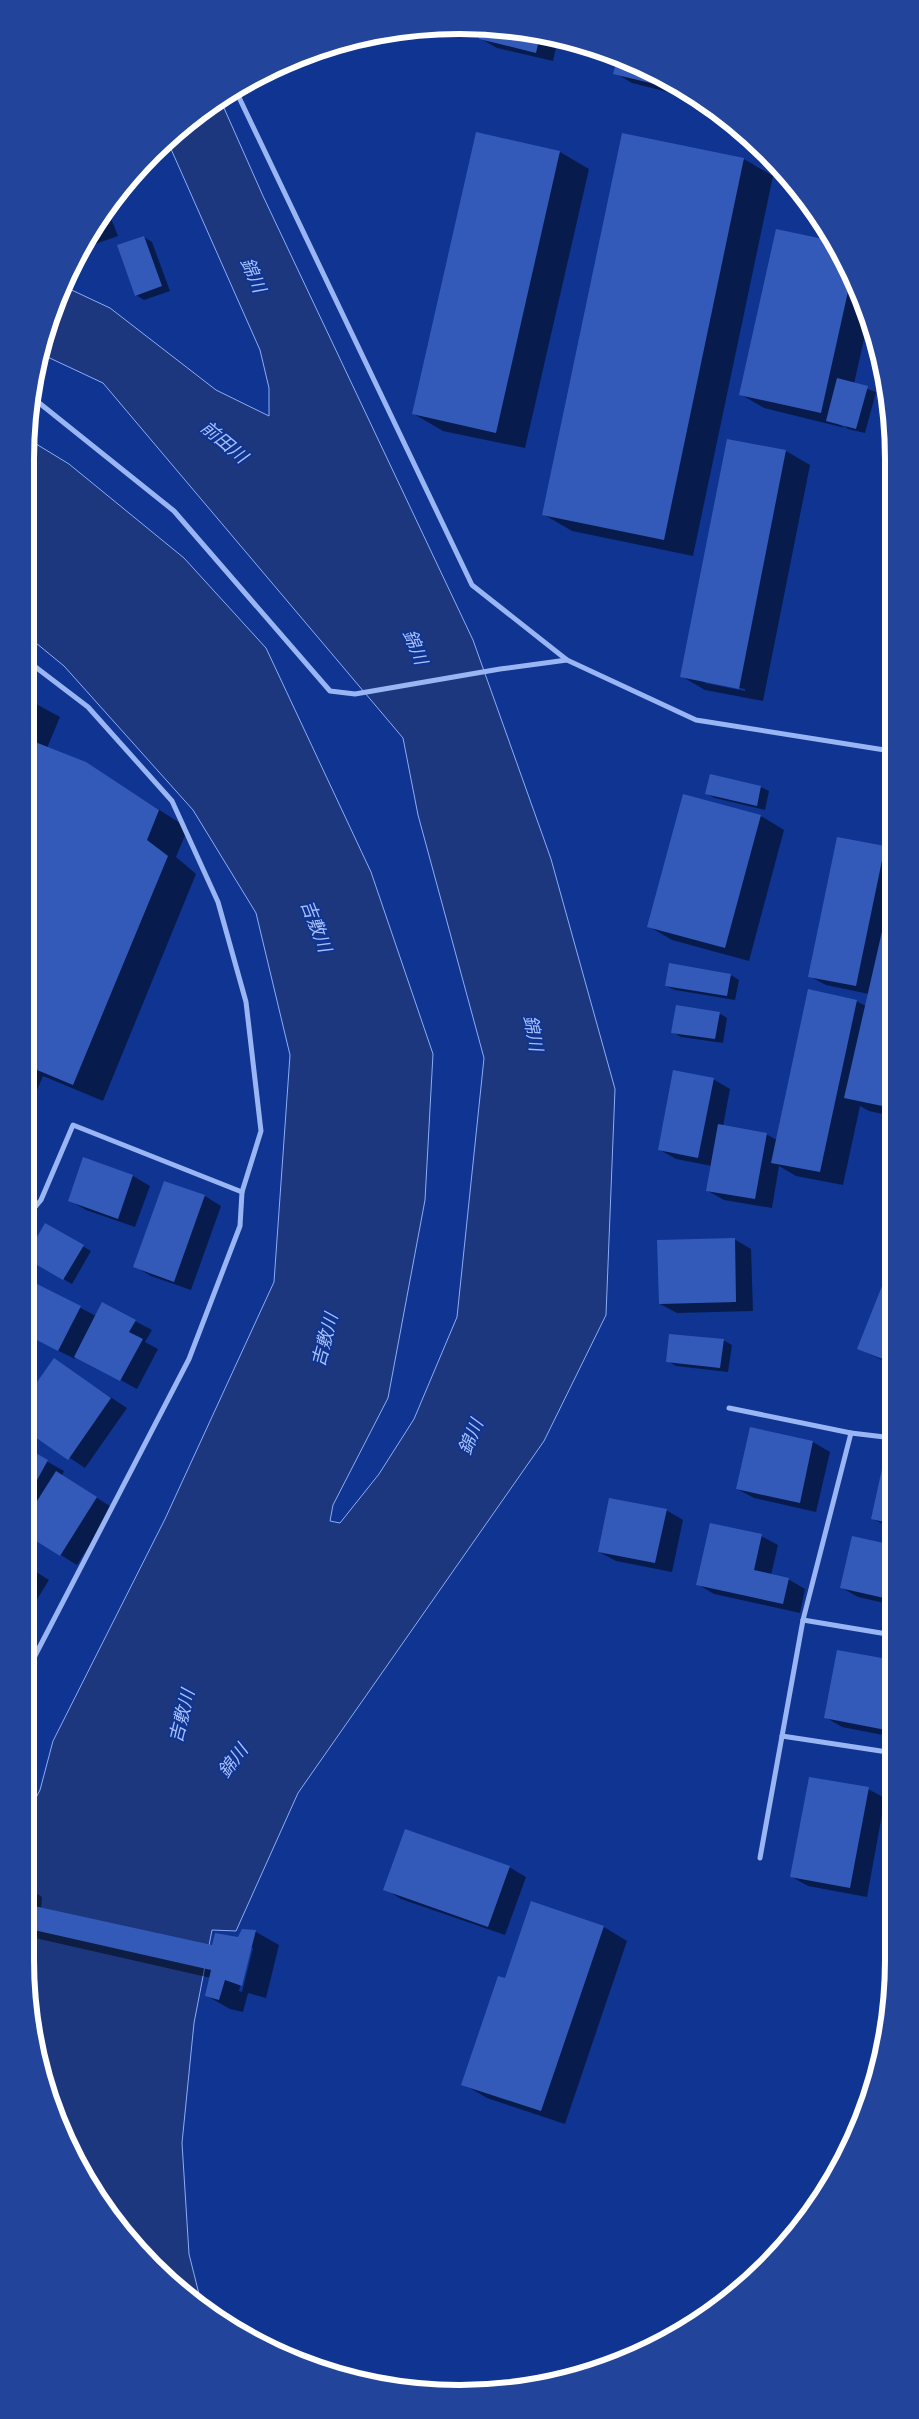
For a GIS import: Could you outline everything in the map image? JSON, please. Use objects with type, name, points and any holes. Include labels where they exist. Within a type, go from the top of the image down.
[{"type":"street","points":[[238,96],[472,585],[567,660],[696,720],[885,750]]},
{"type":"street","points":[[37,402],[174,511],[330,691],[355,694],[500,668],[567,660]]},
{"type":"street","points":[[34,666],[88,707],[172,801],[218,902],[246,1002],[261,1131],[242,1192],[240,1226],[188,1358],[34,1653]]},
{"type":"street","points":[[34,1208],[41,1200],[73,1125],[242,1192]]},
{"type":"street","points":[[729,1408],[851,1433],[885,1437]]},
{"type":"street","points":[[760,1858],[803,1620],[851,1433]]},
{"type":"street","points":[[803,1620],[885,1634]]},
{"type":"street","points":[[782,1736],[885,1752]]},
{"type":"water","points":[[223,106],[263,196],[473,640],[551,859],[615,1089],[606,1315],[544,1441],[298,1793],[236,1931],[212,1930],[194,2023],[182,2143],[189,2254],[200,2297],[158,2261],[122,2219],[91,2172],[78,2148],[56,2096],[48,2070],[37,2015],[34,1960],[34,1802],[40,1790],[53,1741],[165,1519],[274,1282],[290,1055],[256,913],[193,810],[64,666],[34,641],[35,443],[69,464],[184,558],[266,648],[371,872],[433,1054],[425,1200],[388,1398],[333,1505],[330,1521],[340,1523],[379,1474],[414,1419],[457,1317],[484,1058],[418,815],[403,738],[103,383],[46,356],[56,323],[70,289],[110,308],[216,390],[269,416],[269,388],[260,350],[170,147]]},
{"type":"building","points":[[480,35],[487,35],[539,41],[536,53],[479,39]]},
{"type":"building","points":[[616,64],[663,86],[613,74]]},
{"type":"building","points":[[476,132],[560,151],[496,433],[412,414]]},
{"type":"building","points":[[622,133],[744,158],[664,540],[542,515]]},
{"type":"building","points":[[776,229],[823,239],[849,288],[821,413],[739,395]]},
{"type":"building","points":[[144,236],[162,286],[135,296],[117,245]]},
{"type":"building","points":[[837,378],[868,386],[856,429],[826,421]]},
{"type":"building","points":[[727,439],[786,450],[739,689],[680,677]]},
{"type":"building","points":[[34,742],[86,762],[159,810],[147,840],[168,856],[73,1085],[34,1069]]},
{"type":"building","points":[[710,774],[761,786],[757,806],[705,794]]},
{"type":"building","points":[[683,794],[761,815],[725,948],[647,927]]},
{"type":"building","points":[[837,837],[885,846],[856,986],[808,977]]},
{"type":"building","points":[[885,918],[885,1107],[844,1098]]},
{"type":"building","points":[[669,963],[731,974],[727,996],[665,986]]},
{"type":"building","points":[[808,989],[857,1000],[820,1172],[771,1163]]},
{"type":"building","points":[[676,1005],[720,1012],[715,1039],[671,1033]]},
{"type":"building","points":[[673,1070],[714,1078],[698,1158],[658,1150]]},
{"type":"building","points":[[718,1124],[767,1133],[755,1199],[706,1191]]},
{"type":"building","points":[[83,1157],[133,1175],[118,1219],[68,1201]]},
{"type":"building","points":[[164,1181],[205,1195],[174,1282],[133,1267]]},
{"type":"building","points":[[45,1223],[84,1245],[63,1280],[34,1263],[34,1242]]},
{"type":"building","points":[[735,1238],[736,1302],[659,1304],[657,1240]]},
{"type":"building","points":[[34,1282],[81,1306],[58,1351],[34,1339]]},
{"type":"building","points":[[882,1286],[885,1287],[885,1360],[857,1349]]},
{"type":"building","points":[[102,1302],[136,1320],[129,1332],[143,1339],[120,1381],[74,1357]]},
{"type":"building","points":[[669,1334],[724,1339],[720,1368],[666,1362]]},
{"type":"building","points":[[54,1358],[111,1398],[68,1460],[34,1436],[34,1386]]},
{"type":"building","points":[[750,1427],[813,1441],[800,1503],[736,1489]]},
{"type":"building","points":[[34,1452],[48,1460],[34,1486]]},
{"type":"building","points":[[882,1469],[885,1470],[885,1522],[871,1519]]},
{"type":"building","points":[[56,1471],[97,1497],[60,1556],[34,1540],[34,1506]]},
{"type":"building","points":[[609,1498],[667,1509],[655,1563],[598,1552]]},
{"type":"building","points":[[710,1523],[762,1534],[754,1570],[789,1578],[783,1604],[696,1585]]},
{"type":"building","points":[[852,1536],[885,1543],[885,1598],[840,1588]]},
{"type":"building","points":[[837,1650],[885,1659],[885,1730],[824,1718]]},
{"type":"building","points":[[809,1777],[869,1787],[850,1888],[790,1877]]},
{"type":"building","points":[[405,1829],[510,1866],[488,1927],[383,1890]]},
{"type":"building","points":[[531,1901],[604,1926],[541,2111],[461,2085],[498,1976],[505,1978]]},
{"type":"building","points":[[34,1906],[212,1945],[215,1933],[238,1937],[242,1929],[256,1930],[242,1986],[225,1980],[219,2000],[205,1996],[211,1970],[34,1930]]},
{"type":"water label","name":"錦川","points":[[253,275]]},
{"type":"water label","name":"前田川","points":[[224,442]]},
{"type":"water label","name":"錦川","points":[[415,647]]},
{"type":"water label","name":"吉敷川","points":[[316,926]]},
{"type":"water label","name":"錦川","points":[[533,1033]]},
{"type":"water label","name":"吉敷川","points":[[325,1340]]},
{"type":"water label","name":"錦川","points":[[471,1437]]},
{"type":"water label","name":"吉敷川","points":[[182,1716]]},
{"type":"water label","name":"錦川","points":[[233,1761]]}]
